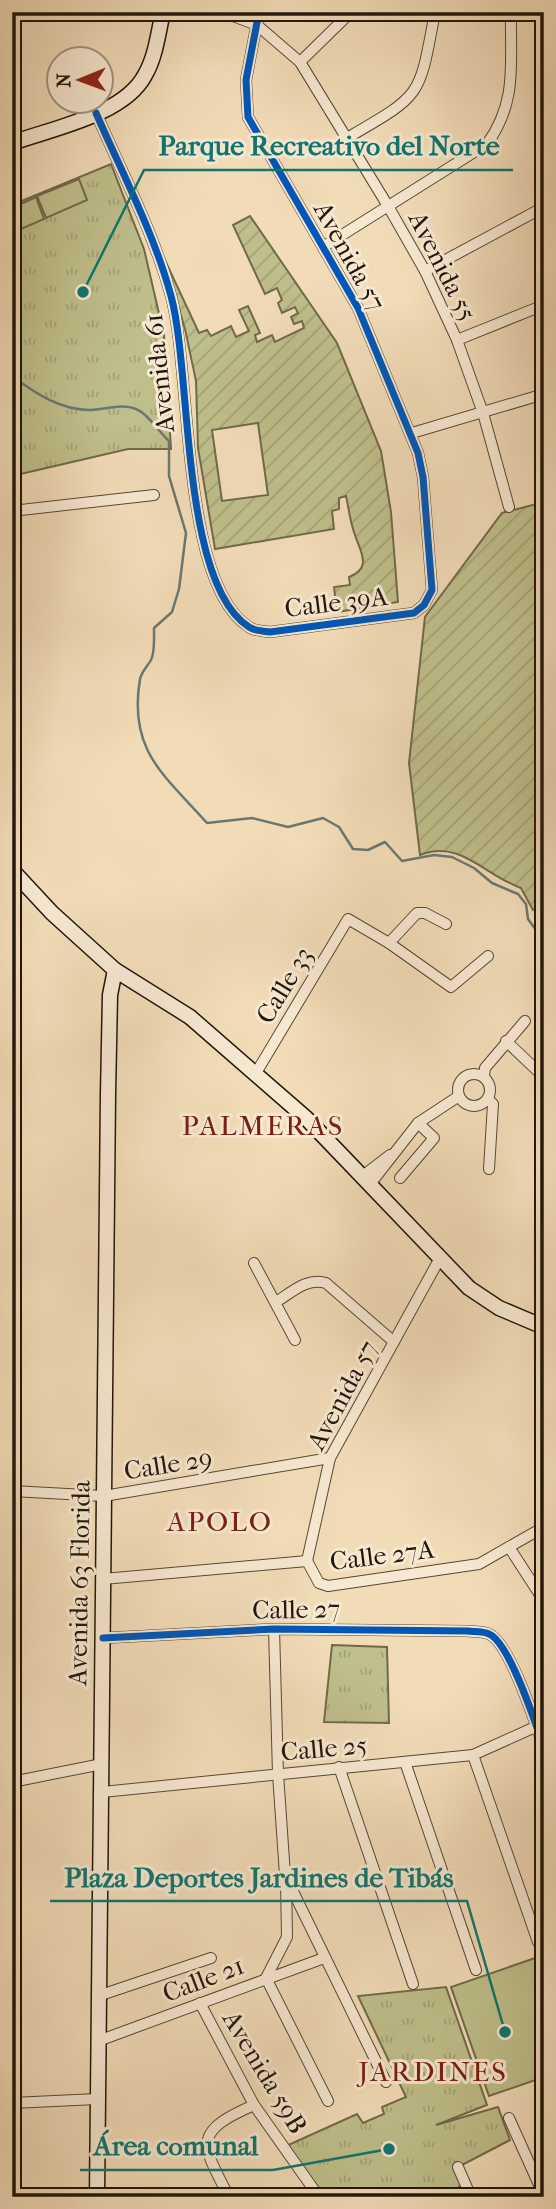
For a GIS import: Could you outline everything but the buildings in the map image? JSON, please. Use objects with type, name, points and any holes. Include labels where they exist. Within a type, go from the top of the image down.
[{"type":"main road","points":[[116,101],[135,90],[152,58],[163,12]]},
{"type":"main road","points":[[12,143],[88,116]]},
{"type":"main road","points":[[12,870],[52,913],[115,970],[190,1017],[256,1073],[368,1179],[469,1288],[499,1308],[544,1327]]},
{"type":"main road","name":"Avenida 63 Florida","points":[[97,2197],[110,995],[115,970]]},
{"type":"main road","points":[[110,995],[123,987],[138,984]]},
{"type":"street","points":[[222,12],[257,25]]},
{"type":"street","name":"Avenida 57","points":[[259,12],[246,80],[248,117],[255,134],[358,309],[412,433],[423,477],[431,563],[432,590],[424,605]]},
{"type":"street","points":[[347,138],[411,98],[420,85],[435,12]]},
{"type":"street","points":[[323,247],[487,144],[502,122],[510,96],[511,12]]},
{"type":"street","points":[[300,62],[348,15]]},
{"type":"street","name":"Avenida 55","points":[[257,25],[300,62],[425,271],[457,340],[483,413],[509,507]]},
{"type":"street","name":"Avenida 61","points":[[97,116],[163,267],[172,296],[179,328],[191,477],[200,523],[221,592],[236,615],[251,629]]},
{"type":"street","points":[[425,271],[544,207]]},
{"type":"street","points":[[457,340],[544,305]]},
{"type":"street","points":[[412,433],[544,394]]},
{"type":"street","points":[[12,511],[154,495]]},
{"type":"street","name":"Calle 39A","points":[[251,629],[270,632],[401,615],[414,613],[424,605]]},
{"type":"street","points":[[446,924],[425,913],[417,914],[389,943],[450,987],[488,956]]},
{"type":"street","name":"Calle 33","points":[[256,1073],[348,919],[389,943]]},
{"type":"street","points":[[484,1076],[485,1068],[525,1021]]},
{"type":"street","points":[[506,1041],[544,1077]]},
{"type":"street","points":[[368,1179],[418,1123],[459,1096],[462,1078],[473,1073],[484,1076],[490,1084],[488,1099],[480,1105],[470,1105],[459,1096]]},
{"type":"street","points":[[488,1099],[493,1104],[489,1170]]},
{"type":"street","points":[[400,1178],[434,1138],[418,1123]]},
{"type":"street","name":"Avenida 57","points":[[307,1561],[330,1458],[440,1258]]},
{"type":"street","points":[[254,1263],[295,1340]]},
{"type":"street","points":[[276,1302],[303,1285],[319,1281],[326,1283],[394,1342]]},
{"type":"street","name":"Calle 29","points":[[12,1491],[104,1496],[330,1458]]},
{"type":"street","name":"Calle 27A","points":[[103,1579],[307,1561],[319,1583],[328,1586],[479,1564],[544,1527]]},
{"type":"street","points":[[509,1546],[544,1601]]},
{"type":"street","points":[[274,1629],[278,1774],[287,1937],[266,1978],[328,2101]]},
{"type":"street","name":"Calle 27","points":[[103,1638],[274,1629],[467,1631],[489,1634],[499,1642],[540,1725]]},
{"type":"street","points":[[540,1725],[544,1748]]},
{"type":"street","name":"Calle 25","points":[[102,1792],[473,1755],[540,1725]]},
{"type":"street","points":[[473,1755],[538,1942]]},
{"type":"street","points":[[405,1762],[476,1970]]},
{"type":"street","points":[[12,1782],[102,1764]]},
{"type":"street","points":[[339,1767],[413,1984]]},
{"type":"street","points":[[285,1875],[386,2082]]},
{"type":"street","points":[[98,1996],[211,1958]]},
{"type":"street","name":"Calle 21","points":[[97,2041],[324,1958]]},
{"type":"street","name":"Avenida 59B","points":[[200,2003],[254,2105],[319,2197]]},
{"type":"street","points":[[12,2103],[97,2099]]},
{"type":"street","points":[[229,2197],[206,2151],[206,2138],[211,2130],[232,2115],[254,2105]]},
{"type":"street","points":[[509,2118],[544,2196]]},
{"type":"street","points":[[458,2167],[471,2197]]},
{"type":"green space","points":[[111,164],[144,249],[164,335],[171,449],[128,449],[12,476],[12,205]]},
{"type":"green space","points":[[79,179],[87,200],[46,218],[37,196]]},
{"type":"green space","points":[[36,197],[44,219],[12,233],[12,208]]},
{"type":"green space","points":[[250,216],[337,343],[381,451],[391,512],[398,602],[337,612],[334,587],[350,585],[349,577],[361,569],[363,564],[346,496],[339,498],[339,509],[332,511],[334,529],[215,549],[198,448],[196,381],[185,329],[163,256],[199,333],[207,330],[211,336],[231,326],[236,337],[249,331],[239,310],[248,306],[260,333],[255,335],[257,342],[272,335],[275,342],[304,328],[302,321],[294,324],[291,317],[298,313],[295,307],[282,313],[278,303],[282,300],[277,288],[265,294],[233,225]],"holes":[[[258,423],[268,495],[222,501],[212,430]]]},
{"type":"green space","points":[[544,502],[544,903],[533,910],[521,888],[460,855],[434,851],[420,855],[409,763],[425,617],[502,513]]},
{"type":"green space","points":[[332,1645],[387,1647],[389,1723],[324,1722]]},
{"type":"green space","points":[[544,1955],[544,2077],[489,2096],[451,1987]]},
{"type":"green space","points":[[446,1987],[487,2105],[436,2125],[498,2107],[510,2140],[458,2167],[465,2184],[441,2197],[409,2197],[407,2193],[394,2197],[319,2197],[284,2147],[357,2114],[363,2123],[384,2114],[382,2107],[406,2097],[358,1996]]},
{"type":"waterway","points":[[12,376],[39,394],[68,407],[90,410],[126,407],[138,410],[169,441],[169,476],[186,533],[179,589],[172,612],[154,628],[152,657],[140,679],[139,725],[144,743],[163,775],[207,823],[252,818],[288,827],[323,818],[339,827],[353,849],[368,850],[385,842],[402,861],[434,855],[452,857],[474,868],[492,883],[518,894],[526,904],[528,919],[544,941]]},
{"type":"cycle path","points":[[97,116],[147,226],[171,296],[178,330],[192,474],[200,523],[211,567],[227,603],[249,627],[270,632],[414,613],[424,605],[432,590],[423,477],[418,453],[358,308],[248,117],[246,80],[259,12]]},
{"type":"cycle path","points":[[103,1638],[274,1629],[487,1633],[497,1641],[514,1668],[544,1748]]},
{"type":"place","name":"Parque Recreativo del Norte","points":[[83,292]]},
{"type":"place","name":"Plaza Deportes Jardines de Tibás","points":[[505,2032]]},
{"type":"place","name":"Área comunal","points":[[389,2149]]},
{"type":"district","name":"PALMERAS","points":[[263,1125]]},
{"type":"district","name":"APOLO","points":[[220,1521]]},
{"type":"district","name":"JARDINES","points":[[433,2071]]}]
